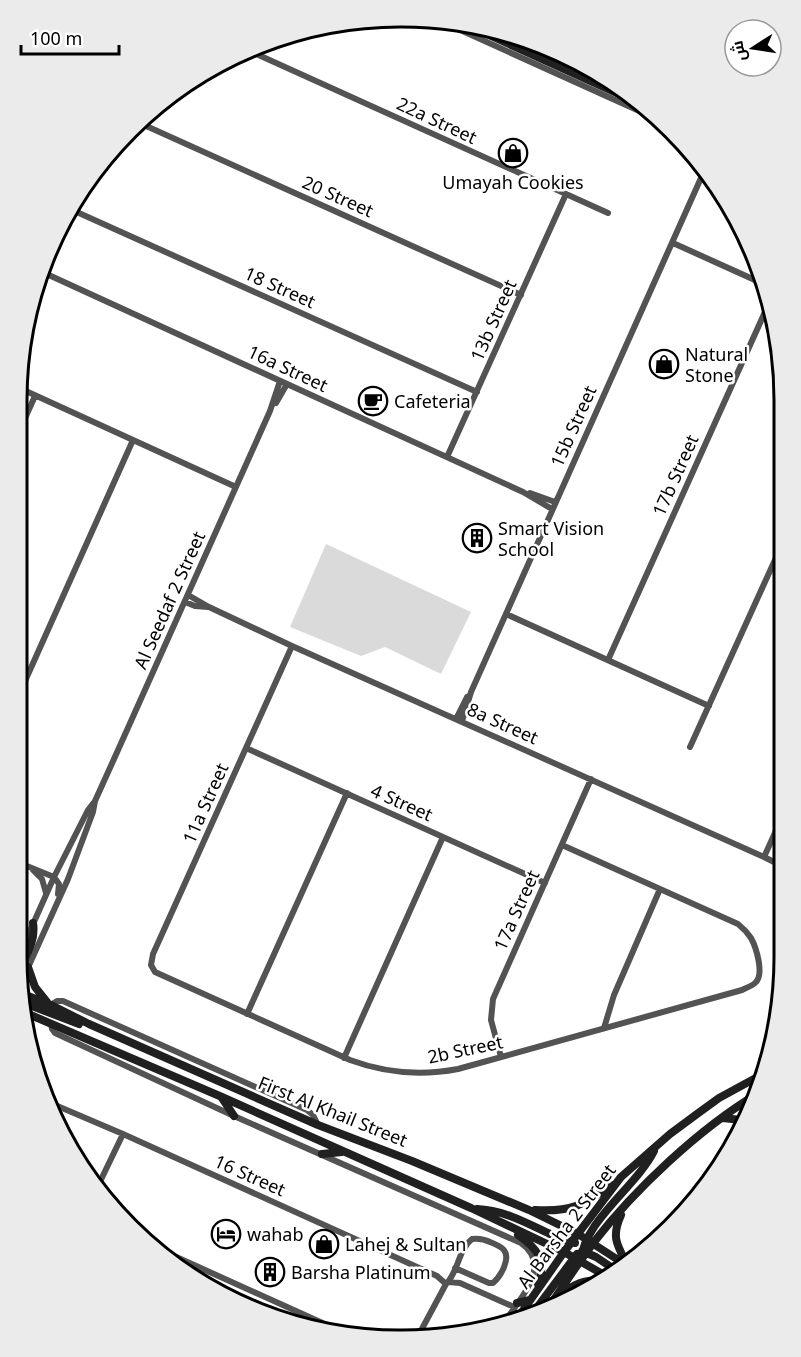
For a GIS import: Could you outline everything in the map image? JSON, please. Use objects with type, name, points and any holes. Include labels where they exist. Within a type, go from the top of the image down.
[{"type":"main road","points":[[506,43],[601,86]]},
{"type":"main road","points":[[27,953],[33,940],[33,923]]},
{"type":"main road","points":[[28,967],[35,987],[50,1005]]},
{"type":"main road","name":"First Al Khail Street","points":[[29,997],[318,1125],[529,1210],[578,1234]]},
{"type":"main road","points":[[30,1005],[76,1024],[89,1024]]},
{"type":"main road","name":"First Al Khail Street","points":[[32,1016],[222,1097],[564,1252],[583,1249],[616,1261]]},
{"type":"main road","points":[[32,1018],[39,1019]]},
{"type":"main road","name":"Al Barsha 2 Street","points":[[523,1309],[621,1178],[683,1124],[719,1098],[753,1079]]},
{"type":"main road","points":[[222,1097],[234,1116]]},
{"type":"main road","name":"Al Barsha 2 Street","points":[[556,1296],[583,1249],[678,1155],[744,1103]]},
{"type":"main road","points":[[723,1118],[736,1119]]},
{"type":"main road","points":[[541,1303],[583,1249],[594,1226],[646,1165],[657,1145]]},
{"type":"main road","points":[[322,1154],[344,1152]]},
{"type":"main road","points":[[529,1210],[556,1211],[574,1208],[592,1199],[621,1178]]},
{"type":"main road","points":[[623,1257],[615,1235],[616,1225],[625,1206]]},
{"type":"main road","points":[[471,1208],[510,1215],[583,1249],[610,1266]]},
{"type":"main road","points":[[499,1221],[528,1242],[541,1260],[541,1273],[532,1296],[516,1305]]},
{"type":"main road","points":[[578,1234],[583,1249]]},
{"type":"main road","name":"First Al Khail Street","points":[[583,1249],[602,1271]]},
{"type":"main road","points":[[571,1288],[585,1281]]},
{"type":"street","points":[[467,33],[633,108]]},
{"type":"street","name":"22a Street","points":[[258,55],[608,213]]},
{"type":"street","name":"20 Street","points":[[147,126],[521,295]]},
{"type":"street","name":"15b Street","points":[[459,720],[701,179]]},
{"type":"street","name":"13b Street","points":[[447,457],[566,194]]},
{"type":"street","name":"18 Street","points":[[78,213],[477,392]]},
{"type":"street","points":[[673,243],[754,279]]},
{"type":"street","name":"16a Street","points":[[49,275],[554,506]]},
{"type":"street","name":"17b Street","points":[[608,660],[764,315]]},
{"type":"street","name":"Al Seedaf 2 Street","points":[[28,967],[68,879],[92,816],[95,801],[284,383]]},
{"type":"street","points":[[27,392],[236,487]]},
{"type":"street","points":[[27,414],[35,396]]},
{"type":"street","points":[[27,677],[133,440]]},
{"type":"street","points":[[690,747],[774,562]]},
{"type":"street","name":"8a Street","points":[[188,595],[292,646],[774,862]]},
{"type":"street","name":"8a Street","points":[[185,602],[195,606],[209,607]]},
{"type":"street","points":[[506,614],[709,706]]},
{"type":"street","name":"11a Street","points":[[155,972],[151,965],[153,954],[292,646]]},
{"type":"street","name":"4 Street","points":[[246,748],[545,883]]},
{"type":"street","name":"17a Street","points":[[501,1057],[491,1020],[493,999],[591,779]]},
{"type":"street","points":[[247,1014],[347,793]]},
{"type":"street","name":"Al Seedaf 2 Street","points":[[27,935],[54,877],[88,810],[95,801]]},
{"type":"street","points":[[764,857],[774,835]]},
{"type":"street","points":[[344,1058],[443,837]]},
{"type":"street","points":[[562,845],[660,889],[614,995],[604,1028]]},
{"type":"street","points":[[27,867],[54,877],[58,882],[56,905]]},
{"type":"street","points":[[32,869],[42,879],[46,893]]},
{"type":"street","name":"2b Street","points":[[155,972],[366,1066],[386,1071],[422,1073],[458,1069],[742,990],[755,984],[760,975],[760,968],[754,944],[746,931],[734,922],[660,889]]},
{"type":"street","points":[[50,1005],[63,1001],[140,1034],[307,1110],[313,1115],[318,1125]]},
{"type":"street","points":[[51,1023],[55,1034],[525,1246],[535,1262],[535,1273],[510,1313]]},
{"type":"street","name":"16 Street","points":[[59,1107],[437,1276],[448,1283]]},
{"type":"street","points":[[101,1180],[123,1134]]},
{"type":"street","points":[[422,1329],[470,1241],[474,1238],[482,1239],[501,1247],[506,1253],[505,1264],[493,1283],[456,1268]]},
{"type":"street","points":[[183,1260],[316,1320]]},
{"type":"street","points":[[448,1283],[460,1283],[516,1305]]},
{"type":"shaded area","points":[[326,544],[471,612],[441,674],[385,647],[361,656],[290,627]]},
{"type":"place","name":"Umayah Cookies","points":[[513,153]]},
{"type":"place","name":"Natural Stone","points":[[664,364]]},
{"type":"place","name":"Cafeteria","points":[[373,401]]},
{"type":"place","name":"Smart Vision School","points":[[477,538]]},
{"type":"place","name":"wahab","points":[[226,1234]]},
{"type":"place","name":"Lahej & Sultan","points":[[324,1244]]},
{"type":"place","name":"Barsha Platinum","points":[[270,1272]]}]
